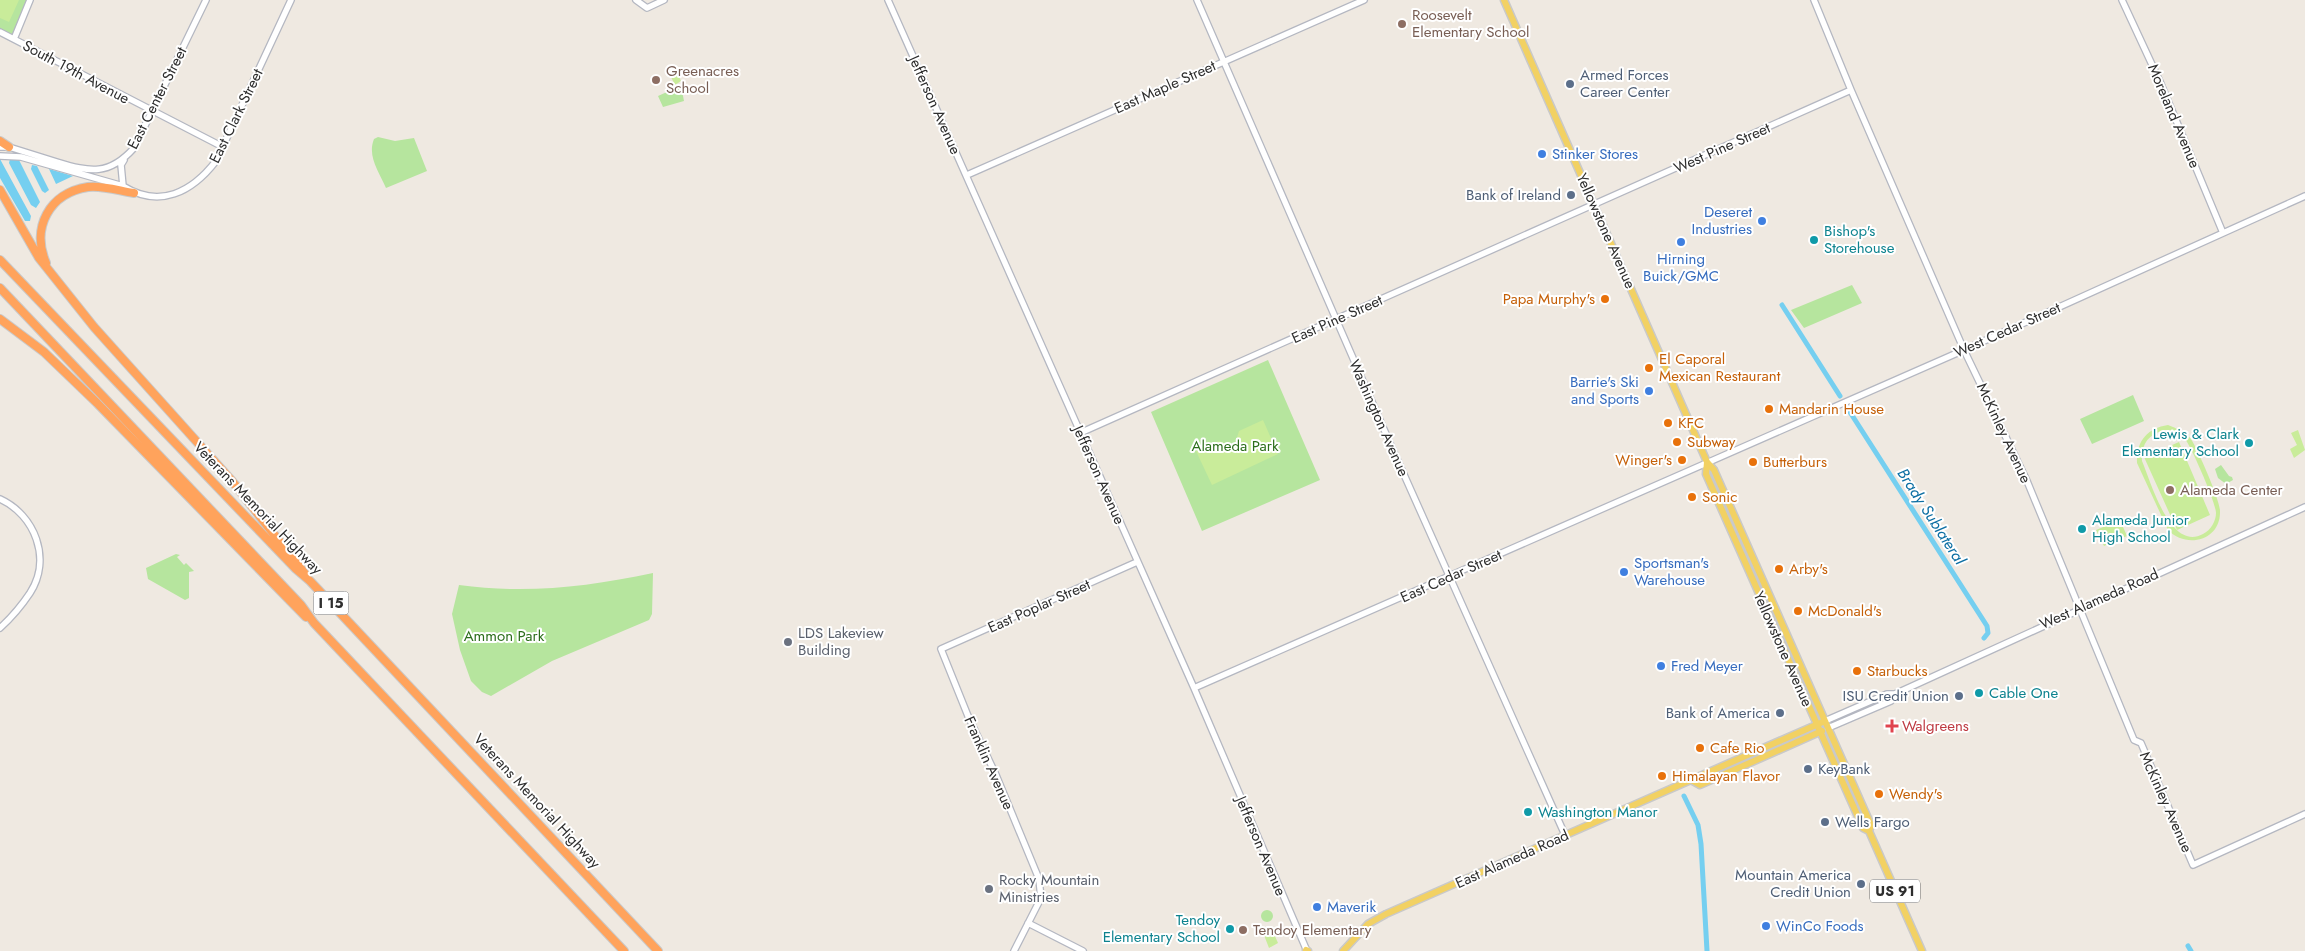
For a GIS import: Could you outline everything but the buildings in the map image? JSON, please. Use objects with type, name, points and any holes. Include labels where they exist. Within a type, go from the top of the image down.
[{"type":"highway","points":[[0,141],[9,147]]},
{"type":"highway","points":[[50,272],[40,244],[44,220],[54,205],[74,191],[90,187],[134,193]]},
{"type":"highway","points":[[0,190],[39,258],[50,272],[94,327],[232,481],[300,564],[310,581]]},
{"type":"highway","name":"Veterans Memorial Highway","points":[[0,260],[296,569],[310,581],[658,951]]},
{"type":"highway","name":"I 15","points":[[0,288],[301,605],[314,624],[624,951]]},
{"type":"highway","points":[[0,319],[44,352],[97,403],[296,609],[314,624]]},
{"type":"main road","name":"Yellowstone Avenue","points":[[1504,0],[1707,462],[1714,470],[1871,825],[1869,831]]},
{"type":"main road","name":"Yellowstone Avenue","points":[[1707,462],[1706,474],[1816,725],[1863,828],[1869,831],[1922,951]]},
{"type":"main road","name":"West Alameda Road","points":[[1816,725],[1825,721]]},
{"type":"main road","name":"East Alameda Road","points":[[1342,951],[1368,924],[1386,914],[1816,725]]},
{"type":"main road","name":"East Alameda Road","points":[[1691,780],[1700,784],[1828,728]]},
{"type":"street","points":[[14,39],[30,0]]},
{"type":"street","name":"East Center Street","points":[[0,147],[9,147],[87,171],[108,168],[125,158],[134,148],[152,113],[206,0]]},
{"type":"street","name":"East Clark Street","points":[[123,186],[134,193],[158,197],[188,189],[205,176],[223,147],[291,0]]},
{"type":"street","points":[[636,0],[647,8],[664,0]]},
{"type":"street","name":"Jefferson Avenue","points":[[888,0],[1194,688],[1306,951]]},
{"type":"street","name":"Washington Avenue","points":[[1197,0],[1336,320],[1565,835]]},
{"type":"street","name":"East Maple Street","points":[[967,175],[1224,60],[1364,0]]},
{"type":"street","name":"McKinley Avenue","points":[[1814,0],[1964,350],[2026,481],[2134,740],[2141,744],[2193,865],[2305,814]]},
{"type":"street","name":"Moreland Avenue","points":[[2122,0],[2161,84],[2223,233]]},
{"type":"street","name":"South 19th Avenue","points":[[0,32],[83,74],[152,113],[223,147]]},
{"type":"street","name":"West Pine Street","points":[[1594,205],[1851,90]]},
{"type":"street","points":[[0,156],[21,157],[123,186],[121,165],[125,158]]},
{"type":"street","name":"West Cedar Street","points":[[1707,462],[1964,350],[2305,196]]},
{"type":"street","name":"East Pine Street","points":[[1080,433],[1594,205]]},
{"type":"street","name":"East Cedar Street","points":[[1194,688],[1707,462]]},
{"type":"street","points":[[0,499],[14,507],[30,525],[38,541],[40,557],[37,578],[31,592],[0,628]]},
{"type":"street","name":"West Alameda Road","points":[[1825,721],[1887,694],[1895,694],[2305,507]]},
{"type":"street","name":"East Poplar Street","points":[[941,649],[1137,562]]},
{"type":"street","name":"Franklin Avenue","points":[[941,649],[968,716],[996,775],[1039,878],[1042,898],[1028,923]]},
{"type":"street","name":"West Alameda Road","points":[[1828,728],[1890,701],[1895,694]]},
{"type":"street","points":[[1014,951],[1028,923],[1083,951]]},
{"type":"green space","points":[[0,0],[29,0],[11,38],[0,34]]},
{"type":"green space","points":[[0,0],[19,0],[9,22],[0,18]]},
{"type":"green space","points":[[676,70],[681,81],[675,85],[669,73]]},
{"type":"green space","points":[[678,87],[682,91],[684,101],[663,107],[658,96]]},
{"type":"green space","points":[[378,137],[395,141],[414,138],[427,171],[386,188],[377,170],[372,152],[374,139]]},
{"type":"green space","points":[[1852,285],[1862,303],[1804,328],[1791,310]]},
{"type":"green space","name":"Alameda Park","points":[[1268,360],[1320,480],[1202,531],[1151,412]]},
{"type":"green space","points":[[2133,395],[2144,421],[2092,444],[2080,419]]},
{"type":"green space","points":[[1263,420],[1278,454],[1212,485],[1196,451],[1219,441],[1234,447],[1239,431]]},
{"type":"green space","points":[[2168,425],[2174,427],[2184,432],[2191,439],[2219,505],[2219,521],[2215,529],[2201,539],[2184,539],[2175,536],[2168,530],[2137,463],[2138,449],[2144,437],[2154,429]],"holes":[[[2164,430],[2178,434],[2185,439],[2212,498],[2216,513],[2215,519],[2211,528],[2203,534],[2191,537],[2181,533],[2172,524],[2157,498],[2142,461],[2144,445],[2150,438]]]},
{"type":"green space","points":[[2298,430],[2305,450],[2294,458],[2290,449],[2297,445],[2291,433]]},
{"type":"green space","points":[[2179,442],[2210,515],[2177,530],[2144,457]]},
{"type":"green space","points":[[2221,465],[2233,480],[2226,484],[2218,478],[2215,469]]},
{"type":"green space","points":[[2120,520],[2127,536],[2104,546],[2096,530]]},
{"type":"green space","points":[[176,554],[180,555],[177,557],[184,565],[186,563],[194,571],[189,572],[189,598],[185,600],[148,579],[146,568]]},
{"type":"green space","name":"Ammon Park","points":[[653,573],[652,614],[649,620],[552,661],[491,696],[482,692],[471,681],[460,650],[452,614],[459,585],[508,589],[556,588]]},
{"type":"green space","points":[[1265,910],[1269,910],[1273,916],[1269,922],[1265,922],[1261,918],[1261,914]]},
{"type":"green space","points":[[1271,927],[1278,943],[1269,948],[1262,930]]},
{"type":"water","points":[[18,158],[40,202],[36,208],[31,205],[9,163],[10,159]]},
{"type":"water","points":[[0,159],[31,216],[30,221],[25,221],[0,178]]},
{"type":"water","points":[[32,165],[37,166],[49,190],[45,193],[42,191],[31,169]]},
{"type":"water","points":[[49,169],[73,176],[56,184]]},
{"type":"waterway","name":"Brady Sublateral","points":[[1782,305],[1840,396]]},
{"type":"waterway","name":"Brady Sublateral","points":[[1848,409],[1987,626],[1988,633],[1984,638]]},
{"type":"waterway","points":[[1684,796],[1698,825],[1701,844],[1707,951]]},
{"type":"waterway","points":[[2188,946],[2191,951]]},
{"type":"place","name":"Roosevelt Elementary School","points":[[1402,24]]},
{"type":"place","name":"Greenacres School","points":[[656,80]]},
{"type":"place","name":"Armed Forces Career Center","points":[[1570,84]]},
{"type":"place","name":"Stinker Stores","points":[[1542,154]]},
{"type":"place","name":"Bank of Ireland","points":[[1571,195]]},
{"type":"place","name":"Deseret Industries","points":[[1762,221]]},
{"type":"place","name":"Bishop's Storehouse","points":[[1814,240]]},
{"type":"place","name":"Hirning Buick/GMC","points":[[1681,242]]},
{"type":"place","name":"Papa Murphy's","points":[[1605,299]]},
{"type":"place","name":"El Caporal Mexican Restaurant","points":[[1649,368]]},
{"type":"place","name":"Barrie's Ski and Sports","points":[[1649,391]]},
{"type":"place","name":"Mandarin House","points":[[1769,409]]},
{"type":"place","name":"KFC","points":[[1668,423]]},
{"type":"place","name":"Subway","points":[[1677,442]]},
{"type":"place","name":"Lewis & Clark Elementary School","points":[[2249,443]]},
{"type":"place","name":"Winger's","points":[[1682,460]]},
{"type":"place","name":"Butterburs","points":[[1753,462]]},
{"type":"place","name":"Alameda Center","points":[[2170,490]]},
{"type":"place","name":"Sonic","points":[[1692,497]]},
{"type":"place","name":"Alameda Junior High School","points":[[2082,529]]},
{"type":"place","name":"Arby's","points":[[1779,569]]},
{"type":"place","name":"Sportsman's Warehouse","points":[[1624,572]]},
{"type":"place","name":"McDonald's","points":[[1798,611]]},
{"type":"place","name":"LDS Lakeview Building","points":[[788,642]]},
{"type":"place","name":"Fred Meyer","points":[[1661,666]]},
{"type":"place","name":"Starbucks","points":[[1857,671]]},
{"type":"place","name":"Cable One","points":[[1979,693]]},
{"type":"place","name":"ISU Credit Union","points":[[1959,696]]},
{"type":"place","name":"Bank of America","points":[[1780,713]]},
{"type":"place","name":"Walgreens","points":[[1892,726]]},
{"type":"place","name":"Cafe Rio","points":[[1700,748]]},
{"type":"place","name":"KeyBank","points":[[1808,769]]},
{"type":"place","name":"Himalayan Flavor","points":[[1662,776]]},
{"type":"place","name":"Wendy's","points":[[1879,794]]},
{"type":"place","name":"Washington Manor","points":[[1528,812]]},
{"type":"place","name":"Wells Fargo","points":[[1825,822]]},
{"type":"place","name":"Mountain America Credit Union","points":[[1861,884]]},
{"type":"place","name":"Rocky Mountain Ministries","points":[[989,889]]},
{"type":"place","name":"Maverik","points":[[1317,907]]},
{"type":"place","name":"WinCo Foods","points":[[1766,926]]},
{"type":"place","name":"Tendoy Elementary School","points":[[1230,929]]},
{"type":"place","name":"Tendoy Elementary","points":[[1243,930]]}]
